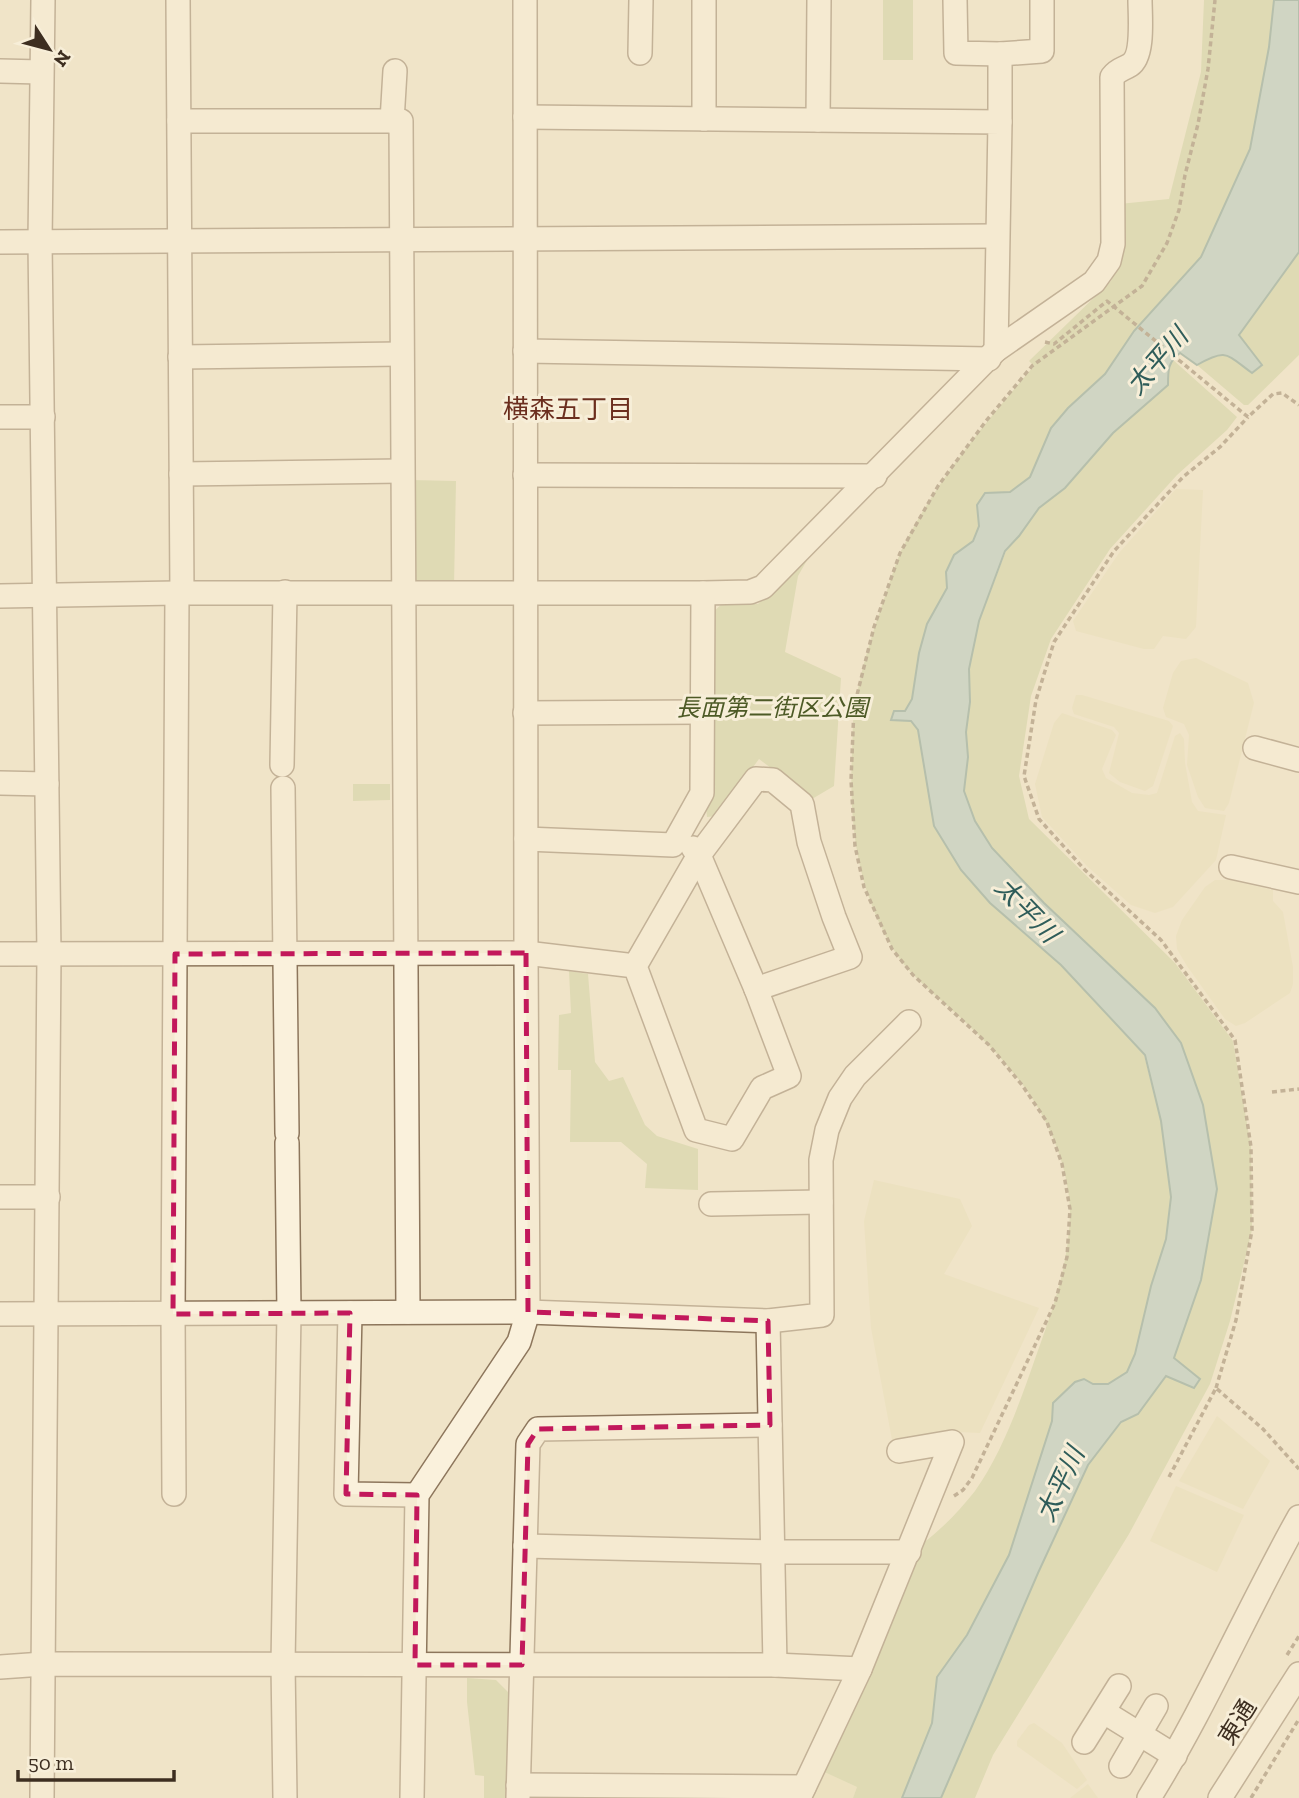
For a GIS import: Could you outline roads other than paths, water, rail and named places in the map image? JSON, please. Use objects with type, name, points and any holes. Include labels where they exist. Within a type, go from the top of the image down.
[{"type":"street","points":[[42,1798],[49,954],[40,242],[43,0]]},
{"type":"street","points":[[174,1494],[175,954],[181,474],[178,0]]},
{"type":"street","points":[[412,1798],[417,1495],[519,1342],[528,1312],[525,0]]},
{"type":"street","points":[[640,53],[641,0]]},
{"type":"street","points":[[704,0],[704,119]]},
{"type":"street","points":[[818,120],[819,0]]},
{"type":"street","points":[[956,0],[956,53],[1000,54],[1042,51],[1042,0]]},
{"type":"street","points":[[0,596],[285,592],[703,593],[750,592],[763,587],[993,355],[1094,282],[1109,261],[1113,244],[1112,77],[1118,69],[1131,65],[1139,55],[1140,0]]},
{"type":"street","points":[[993,355],[1000,54]]},
{"type":"street","points":[[0,71],[41,72]]},
{"type":"street","points":[[392,121],[395,71]]},
{"type":"street","points":[[525,117],[1000,122]]},
{"type":"street","points":[[179,121],[401,121],[408,1312]]},
{"type":"street","points":[[0,242],[996,236]]},
{"type":"street","points":[[525,351],[993,355]]},
{"type":"street","points":[[180,357],[401,354]]},
{"type":"street","points":[[0,417],[43,416]]},
{"type":"street","points":[[181,474],[402,471]]},
{"type":"street","points":[[525,475],[874,476]]},
{"type":"street","points":[[285,592],[282,776],[289,1313],[283,1664],[285,1798]]},
{"type":"street","points":[[526,839],[673,845],[702,793],[703,593]]},
{"type":"street","points":[[525,713],[701,712]]},
{"type":"street","points":[[1255,748],[1299,760]]},
{"type":"street","points":[[635,966],[699,855],[756,779],[773,780],[802,804],[809,842],[850,957],[756,989]]},
{"type":"street","points":[[0,783],[47,784]]},
{"type":"street","points":[[635,966],[696,1130],[732,1139],[762,1088],[789,1076],[756,989],[699,855],[681,832]]},
{"type":"street","points":[[1231,867],[1299,882]]},
{"type":"street","points":[[0,954],[526,953],[635,966]]},
{"type":"street","points":[[0,1314],[528,1312],[768,1321],[822,1315],[821,1160],[827,1130],[840,1098],[855,1076],[909,1022]]},
{"type":"street","points":[[0,1197],[48,1197]]},
{"type":"street","points":[[711,1204],[821,1202]]},
{"type":"street","points":[[350,1313],[346,1494],[417,1495]]},
{"type":"street","points":[[768,1321],[775,1665]]},
{"type":"street","points":[[770,1425],[538,1429],[528,1444],[518,1791],[802,1792],[860,1669],[953,1443],[899,1451]]},
{"type":"street","points":[[1149,1798],[1175,1756],[1299,1517]]},
{"type":"street","points":[[525,1546],[772,1552],[909,1552]]},
{"type":"street","points":[[0,1667],[43,1664],[775,1665],[860,1669]]},
{"type":"street","name":"東通","points":[[1220,1798],[1293,1698],[1299,1674]]},
{"type":"street","points":[[1084,1742],[1119,1686]]},
{"type":"street","points":[[1121,1766],[1156,1706]]},
{"type":"street","points":[[1104,1712],[1175,1756]]},
{"type":"water","name":"太平川","points":[[1274,0],[1299,0],[1299,252],[1239,335],[1262,365],[1252,373],[1226,356],[1215,356],[1197,365],[1180,353],[1176,356],[1170,367],[1168,385],[1113,433],[1065,488],[1039,508],[1005,551],[979,621],[969,669],[970,702],[966,732],[968,757],[964,791],[975,821],[992,848],[1044,903],[1155,1008],[1181,1043],[1203,1105],[1217,1189],[1201,1280],[1174,1358],[1200,1379],[1194,1388],[1166,1376],[1138,1414],[1121,1422],[1088,1465],[1038,1573],[941,1798],[902,1798],[932,1723],[937,1677],[967,1635],[1009,1555],[1052,1421],[1053,1403],[1075,1382],[1084,1379],[1093,1384],[1108,1384],[1127,1372],[1135,1354],[1151,1286],[1166,1239],[1171,1197],[1161,1121],[1145,1055],[1061,965],[990,903],[961,870],[934,826],[918,730],[911,721],[891,720],[894,711],[905,711],[912,699],[919,653],[927,624],[947,588],[946,572],[954,555],[973,541],[979,526],[977,505],[985,493],[1010,492],[1030,477],[1051,428],[1068,408],[1105,374],[1134,331],[1201,257],[1250,149],[1269,47]]},
{"type":"district","name":"横森五丁目","points":[[568,409]]},
{"type":"park label","name":"長面第二街区公園","points":[[772,707]]}]
